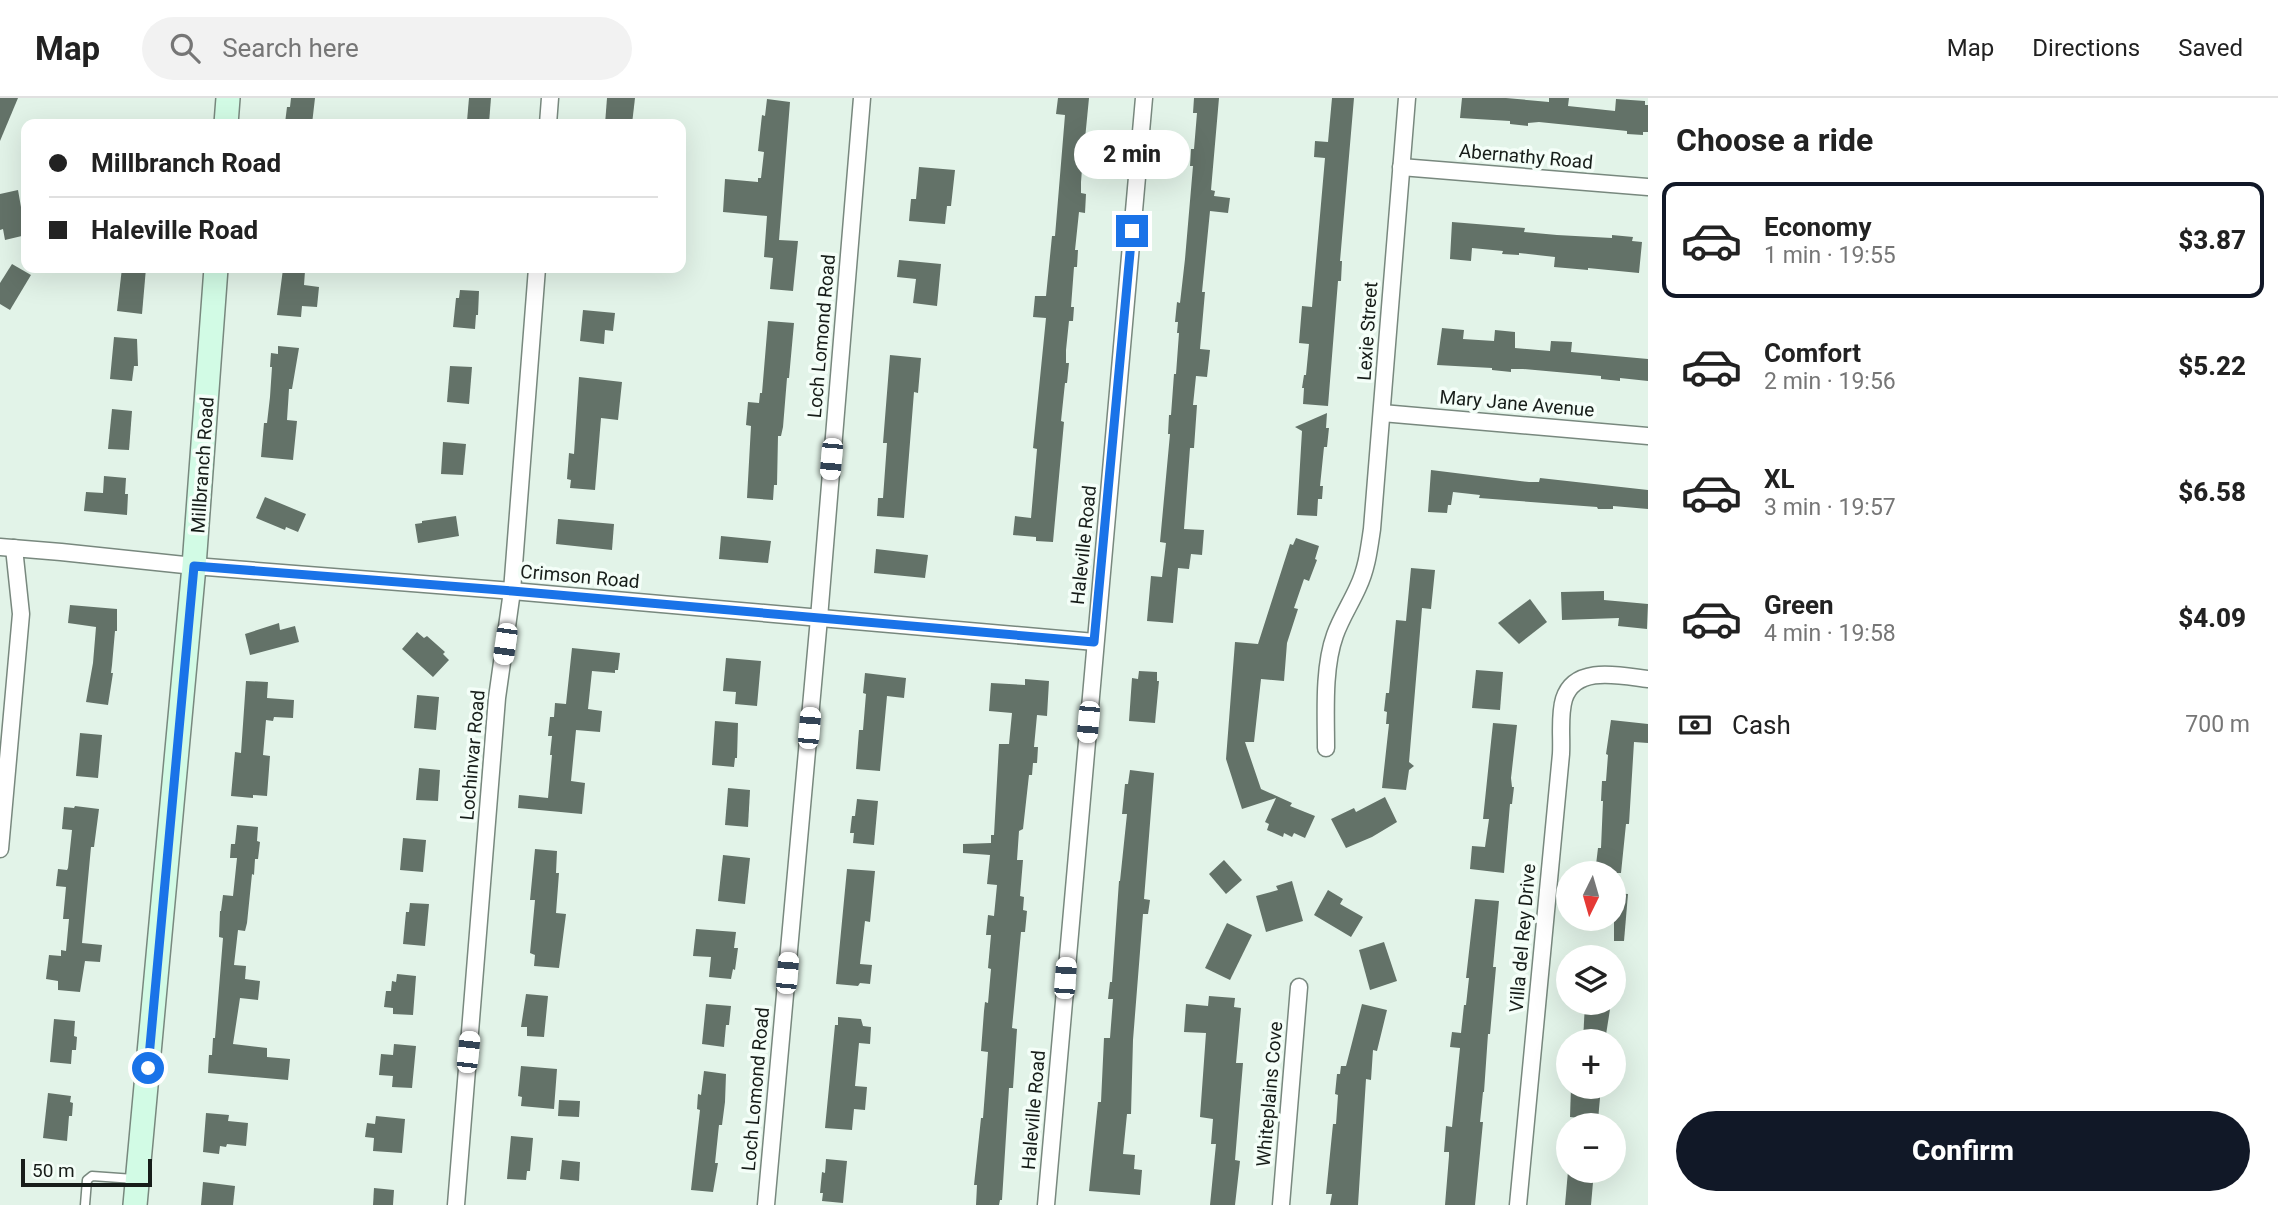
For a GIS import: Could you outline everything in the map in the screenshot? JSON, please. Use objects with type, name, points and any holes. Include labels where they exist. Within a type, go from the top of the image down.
[{"type":"main road","points":[[226,119],[228,98]]},
{"type":"main road","name":"Millbranch Road","points":[[135,1205],[194,566],[216,273]]},
{"type":"street","points":[[548,119],[550,98]]},
{"type":"street","name":"Loch Lomond Road","points":[[766,1205],[862,98]]},
{"type":"street","name":"Haleville Road","points":[[1046,1205],[1144,98]]},
{"type":"street","name":"Lexie Street","points":[[1326,748],[1328,681],[1334,637],[1365,568],[1375,501],[1407,98]]},
{"type":"street","name":"Abernathy Road","points":[[1401,167],[1648,187]]},
{"type":"street","name":"Lochinvar Road","points":[[456,1205],[498,698],[512,591],[537,273]]},
{"type":"street","name":"Mary Jane Avenue","points":[[1382,413],[1648,436]]},
{"type":"street","points":[[0,849],[21,614],[7,548]]},
{"type":"street","name":"Crimson Road","points":[[7,548],[1094,642]]},
{"type":"street","name":"Villa del Rey Drive","points":[[1518,1205],[1564,699],[1573,686],[1597,674],[1648,679]]},
{"type":"street","name":"Whiteplains Cove","points":[[1281,1205],[1299,987]]},
{"type":"lane","points":[[85,1205],[87,1180],[92,1176],[138,1179]]},
{"type":"building","points":[[0,98],[18,98],[0,141]]},
{"type":"building","points":[[291,98],[315,98],[313,119],[286,119],[287,107],[290,107]]},
{"type":"building","points":[[469,98],[491,98],[489,119],[467,119]]},
{"type":"building","points":[[607,98],[635,98],[633,119],[605,119]]},
{"type":"building","points":[[1058,98],[1089,98],[1085,139],[1088,139],[1086,156],[1083,156],[1081,182],[1081,193],[1086,194],[1085,213],[1079,212],[1075,250],[1078,250],[1071,307],[1074,307],[1073,321],[1069,321],[1066,350],[1066,363],[1069,363],[1061,421],[1064,422],[1053,542],[1013,535],[1015,516],[1031,518],[1037,449],[1033,448],[1046,318],[1033,317],[1035,296],[1046,296],[1052,236],[1055,236],[1065,115],[1056,114]]},
{"type":"building","points":[[1194,98],[1219,98],[1211,190],[1215,191],[1214,196],[1230,198],[1228,213],[1210,211],[1202,292],[1205,292],[1200,349],[1210,350],[1207,377],[1196,376],[1193,405],[1197,405],[1194,448],[1190,448],[1184,529],[1204,530],[1202,555],[1191,554],[1189,569],[1178,568],[1173,623],[1147,621],[1151,576],[1162,577],[1166,543],[1160,542],[1170,434],[1169,415],[1179,333],[1178,322],[1175,322],[1177,302],[1180,303],[1193,166],[1190,166],[1191,149],[1194,149],[1197,113],[1193,113]]},
{"type":"building","points":[[1332,98],[1354,98],[1340,261],[1341,281],[1338,281],[1328,406],[1303,404],[1302,388],[1309,344],[1299,343],[1302,306],[1312,307],[1325,158],[1314,157],[1315,141],[1328,142]]},
{"type":"building","points":[[1462,98],[1549,102],[1549,98],[1569,98],[1568,106],[1615,111],[1616,99],[1645,101],[1645,105],[1648,105],[1648,132],[1643,132],[1643,135],[1627,134],[1627,131],[1539,122],[1528,123],[1528,126],[1510,124],[1510,121],[1460,118]]},
{"type":"building","points":[[767,99],[790,102],[779,240],[798,241],[793,291],[770,289],[773,258],[764,257],[767,216],[723,212],[725,179],[758,182],[758,178],[761,178],[764,152],[758,151],[762,115],[765,116]]},
{"type":"building","points":[[919,167],[955,170],[951,206],[947,206],[945,224],[909,221],[911,199],[916,199]]},
{"type":"building","points":[[18,190],[21,236],[5,240],[3,229],[0,230],[0,194]]},
{"type":"building","points":[[1452,222],[1525,228],[1524,232],[1557,235],[1633,237],[1632,241],[1642,242],[1639,273],[1554,267],[1555,257],[1502,254],[1503,251],[1472,248],[1471,261],[1450,259]]},
{"type":"building","points":[[899,260],[941,264],[937,306],[913,303],[916,279],[897,277]]},
{"type":"building","points":[[12,264],[21,269],[21,273],[31,275],[10,310],[0,304],[0,283]]},
{"type":"building","points":[[121,273],[146,273],[142,314],[117,311]]},
{"type":"building","points":[[282,273],[305,273],[304,285],[319,287],[317,307],[302,306],[301,317],[277,315]]},
{"type":"building","points":[[460,290],[479,291],[475,329],[453,327],[456,298],[459,298]]},
{"type":"building","points":[[583,310],[615,313],[613,331],[605,330],[604,344],[580,341]]},
{"type":"building","points":[[768,321],[794,323],[783,427],[781,436],[778,436],[777,485],[774,485],[773,500],[747,498],[751,426],[746,425],[748,402],[759,403],[762,393]]},
{"type":"building","points":[[1442,328],[1464,330],[1463,339],[1494,341],[1495,330],[1515,332],[1515,348],[1550,351],[1551,341],[1572,342],[1571,352],[1648,359],[1648,381],[1620,378],[1620,381],[1601,379],[1601,376],[1523,369],[1511,369],[1511,372],[1492,368],[1437,365]]},
{"type":"building","points":[[114,337],[137,339],[138,366],[134,366],[132,381],[110,379]]},
{"type":"building","points":[[278,346],[299,348],[292,389],[289,389],[287,420],[297,421],[293,460],[261,457],[270,397],[271,353],[278,354]]},
{"type":"building","points":[[890,355],[921,358],[918,393],[914,392],[904,518],[877,516],[878,498],[883,498],[887,443],[883,443]]},
{"type":"building","points":[[450,366],[472,367],[469,404],[447,402]]},
{"type":"building","points":[[579,377],[622,382],[618,420],[601,418],[595,490],[570,488],[571,480],[567,479],[569,453],[574,454]]},
{"type":"building","points":[[112,409],[132,411],[129,450],[108,449]]},
{"type":"building","points":[[1327,413],[1326,428],[1329,428],[1320,486],[1323,486],[1322,499],[1318,499],[1317,516],[1297,515],[1302,431],[1295,427]]},
{"type":"building","points":[[443,442],[466,444],[463,475],[441,474]]},
{"type":"building","points":[[1431,470],[1529,482],[1539,482],[1540,478],[1648,490],[1648,509],[1613,506],[1613,509],[1598,509],[1479,498],[1480,495],[1453,492],[1447,513],[1428,512]]},
{"type":"building","points":[[104,476],[126,478],[127,515],[84,511],[86,492],[103,493]]},
{"type":"building","points":[[265,497],[306,514],[298,532],[286,527],[285,530],[256,518]]},
{"type":"building","points":[[456,516],[459,536],[418,543],[415,524]]},
{"type":"building","points":[[558,519],[614,524],[612,550],[556,544]]},
{"type":"building","points":[[721,536],[771,541],[768,563],[719,559]]},
{"type":"building","points":[[1296,538],[1319,546],[1315,559],[1317,560],[1309,581],[1304,579],[1294,608],[1298,609],[1287,643],[1284,681],[1261,679],[1254,742],[1245,742],[1261,789],[1292,803],[1290,806],[1315,816],[1305,838],[1294,833],[1292,837],[1284,833],[1283,837],[1267,830],[1269,824],[1265,822],[1276,798],[1242,809],[1226,759],[1235,642],[1258,644],[1290,544],[1293,545]]},
{"type":"building","points":[[876,549],[928,555],[925,578],[874,573]]},
{"type":"building","points":[[1411,568],[1435,570],[1431,609],[1422,608],[1409,762],[1414,766],[1409,770],[1406,790],[1382,788],[1389,724],[1386,724],[1387,712],[1384,711],[1386,693],[1389,693],[1396,620],[1406,621]]},
{"type":"building","points":[[1604,591],[1604,600],[1648,604],[1647,629],[1618,626],[1619,618],[1562,620],[1561,592]]},
{"type":"building","points":[[1530,599],[1547,622],[1519,644],[1498,623]]},
{"type":"building","points":[[70,605],[117,609],[108,705],[86,702],[96,627],[68,623]]},
{"type":"building","points":[[279,623],[280,630],[295,626],[299,642],[250,655],[245,634]]},
{"type":"building","points":[[417,632],[424,638],[427,636],[445,652],[443,654],[449,660],[433,677],[402,649]]},
{"type":"building","points":[[572,648],[620,653],[618,670],[615,670],[615,673],[592,671],[588,709],[602,711],[600,732],[576,730],[571,781],[585,783],[582,814],[518,808],[519,795],[548,798],[552,755],[552,736],[548,736],[550,717],[554,717],[555,703],[566,704]]},
{"type":"building","points":[[726,658],[761,661],[757,706],[735,704],[736,692],[723,691]]},
{"type":"building","points":[[1476,670],[1503,672],[1500,710],[1472,708]]},
{"type":"building","points":[[1139,671],[1157,672],[1159,681],[1155,723],[1129,721],[1132,678],[1138,679]]},
{"type":"building","points":[[865,673],[906,678],[904,698],[887,696],[880,771],[856,769],[859,730],[863,730]]},
{"type":"building","points":[[1025,679],[1049,681],[1047,716],[1037,715],[1034,747],[1038,747],[1037,763],[1033,763],[1032,775],[1029,775],[1023,829],[1019,831],[1017,860],[1023,860],[1020,896],[1024,897],[1023,910],[1027,911],[1025,932],[1021,932],[1012,1028],[1017,1029],[1013,1088],[1009,1088],[1002,1200],[999,1205],[976,1205],[977,1185],[974,1185],[988,1052],[981,1051],[991,969],[988,968],[991,935],[986,935],[988,915],[994,916],[997,885],[987,884],[990,855],[963,853],[963,844],[991,843],[991,835],[994,835],[999,744],[1009,744],[1012,713],[989,711],[991,683],[1025,685]]},
{"type":"building","points":[[246,681],[268,682],[267,698],[294,700],[293,718],[274,717],[273,721],[266,720],[263,755],[270,756],[267,796],[253,795],[253,798],[231,796],[235,752],[241,753]]},
{"type":"building","points":[[417,695],[439,697],[436,730],[414,728]]},
{"type":"building","points":[[1611,720],[1648,724],[1648,743],[1634,742],[1629,824],[1626,824],[1622,861],[1596,861],[1598,848],[1601,848],[1602,781],[1606,781],[1606,754]]},
{"type":"building","points":[[715,721],[738,723],[737,758],[734,767],[712,765]]},
{"type":"building","points":[[1493,723],[1517,725],[1511,778],[1514,787],[1504,873],[1470,869],[1472,846],[1485,847],[1489,819],[1483,819]]},
{"type":"building","points":[[80,733],[102,735],[98,778],[76,776]]},
{"type":"building","points":[[419,768],[440,770],[438,801],[416,800]]},
{"type":"building","points":[[1130,770],[1154,773],[1144,899],[1150,900],[1148,914],[1143,914],[1133,1040],[1131,1114],[1127,1114],[1123,1154],[1135,1155],[1134,1169],[1142,1170],[1140,1195],[1089,1191],[1098,1102],[1101,1102],[1104,1038],[1110,1038],[1113,999],[1108,999],[1112,982],[1127,814],[1122,814],[1125,784],[1128,784]]},
{"type":"building","points":[[728,788],[750,790],[748,827],[725,825]]},
{"type":"building","points":[[1385,797],[1397,822],[1346,848],[1331,819],[1354,808],[1356,812]]},
{"type":"building","points":[[857,799],[878,801],[874,845],[853,843],[854,833],[850,833]]},
{"type":"building","points":[[64,807],[99,809],[94,847],[91,847],[82,943],[102,945],[100,962],[85,961],[80,992],[58,990],[58,981],[46,979],[49,955],[61,956],[61,950],[66,951],[69,919],[63,919],[66,887],[56,886],[58,869],[68,868],[72,830],[62,829]]},
{"type":"building","points":[[237,825],[258,827],[257,841],[260,842],[254,875],[252,874],[247,923],[245,931],[238,930],[234,965],[246,966],[245,979],[260,981],[258,1000],[240,998],[233,1044],[267,1048],[267,1057],[290,1059],[288,1080],[208,1073],[209,1055],[212,1055],[215,1038],[223,938],[219,937],[220,911],[223,895],[233,896],[237,858],[230,858]]},
{"type":"building","points":[[403,838],[426,840],[423,872],[400,870]]},
{"type":"building","points":[[535,849],[557,851],[556,873],[559,873],[556,913],[566,914],[559,968],[534,966],[535,955],[530,953],[535,900],[530,900]]},
{"type":"building","points":[[723,855],[750,858],[745,904],[718,901]]},
{"type":"building","points":[[1224,860],[1242,880],[1226,894],[1209,874]]},
{"type":"building","points":[[847,869],[875,871],[870,922],[865,921],[860,964],[872,965],[870,984],[860,983],[858,986],[836,984]]},
{"type":"building","points":[[1292,881],[1303,921],[1266,932],[1256,896],[1278,890],[1276,886]]},
{"type":"building","points":[[1328,890],[1343,899],[1340,904],[1363,917],[1351,937],[1314,915]]},
{"type":"building","points":[[1475,899],[1499,901],[1493,967],[1496,967],[1480,1122],[1483,1122],[1475,1205],[1445,1205],[1449,1156],[1449,1152],[1444,1152],[1446,1126],[1452,1127],[1460,1048],[1450,1047],[1452,1032],[1461,1033],[1466,1005],[1469,978],[1466,978]]},
{"type":"building","points":[[410,903],[429,904],[425,946],[403,944],[406,912],[409,912]]},
{"type":"building","points":[[1227,923],[1252,935],[1230,980],[1205,968]]},
{"type":"building","points":[[696,929],[736,932],[734,948],[738,948],[731,979],[709,977],[711,957],[693,956]]},
{"type":"building","points":[[1614,931],[1625,931],[1624,941],[1614,941]]},
{"type":"building","points":[[1384,942],[1397,981],[1370,990],[1359,950]]},
{"type":"building","points":[[397,974],[416,976],[413,1015],[393,1014],[393,1008],[384,1007],[386,991],[391,991],[392,981],[396,982]]},
{"type":"building","points":[[526,994],[548,996],[544,1037],[527,1036],[527,1027],[521,1027]]},
{"type":"building","points":[[1209,996],[1235,998],[1234,1007],[1241,1008],[1236,1063],[1243,1063],[1235,1160],[1240,1161],[1235,1205],[1210,1205],[1216,1144],[1211,1144],[1213,1119],[1200,1117],[1206,1033],[1184,1032],[1186,1004],[1208,1006]]},
{"type":"building","points":[[706,1004],[731,1006],[724,1047],[702,1044]]},
{"type":"building","points":[[1362,1004],[1387,1010],[1377,1051],[1373,1050],[1371,1080],[1366,1079],[1358,1205],[1330,1205],[1332,1194],[1326,1194],[1333,1124],[1336,1124],[1337,1074],[1340,1074],[1341,1066],[1346,1066]]},
{"type":"building","points":[[1584,1015],[1609,1015],[1607,1029],[1584,1029]]},
{"type":"building","points":[[838,1017],[861,1019],[863,1026],[871,1027],[870,1044],[859,1043],[855,1086],[867,1087],[865,1110],[854,1109],[852,1130],[825,1128]]},
{"type":"building","points":[[54,1019],[75,1021],[76,1050],[72,1050],[71,1064],[50,1062]]},
{"type":"building","points":[[394,1044],[416,1046],[412,1088],[392,1087],[393,1076],[379,1075],[381,1054],[393,1055]]},
{"type":"building","points":[[521,1066],[557,1069],[554,1109],[521,1106],[522,1097],[518,1096]]},
{"type":"building","points":[[704,1071],[726,1074],[713,1192],[691,1190],[700,1110],[697,1109],[698,1094],[701,1095]]},
{"type":"building","points":[[48,1093],[71,1096],[72,1116],[69,1116],[67,1141],[43,1138]]},
{"type":"building","points":[[1571,1099],[1600,1099],[1599,1113],[1570,1113]]},
{"type":"building","points":[[559,1100],[580,1101],[579,1117],[558,1116]]},
{"type":"building","points":[[206,1113],[229,1115],[228,1121],[248,1123],[246,1146],[227,1144],[226,1147],[220,1146],[219,1154],[203,1152]]},
{"type":"building","points":[[376,1116],[405,1119],[402,1153],[373,1151],[374,1138],[365,1137],[367,1123],[375,1124]]},
{"type":"building","points":[[511,1136],[533,1138],[530,1171],[527,1171],[526,1180],[507,1179]]},
{"type":"building","points":[[826,1159],[847,1161],[843,1203],[822,1201],[822,1172],[825,1173]]},
{"type":"building","points":[[562,1160],[580,1162],[579,1181],[560,1179]]},
{"type":"building","points":[[203,1182],[235,1186],[233,1205],[201,1205]]},
{"type":"building","points":[[1567,1183],[1593,1183],[1591,1205],[1565,1205]]},
{"type":"building","points":[[374,1188],[394,1190],[393,1205],[373,1205]]},
{"type":"route","points":[[148,1068],[194,566],[1094,642],[1132,231]]}]
